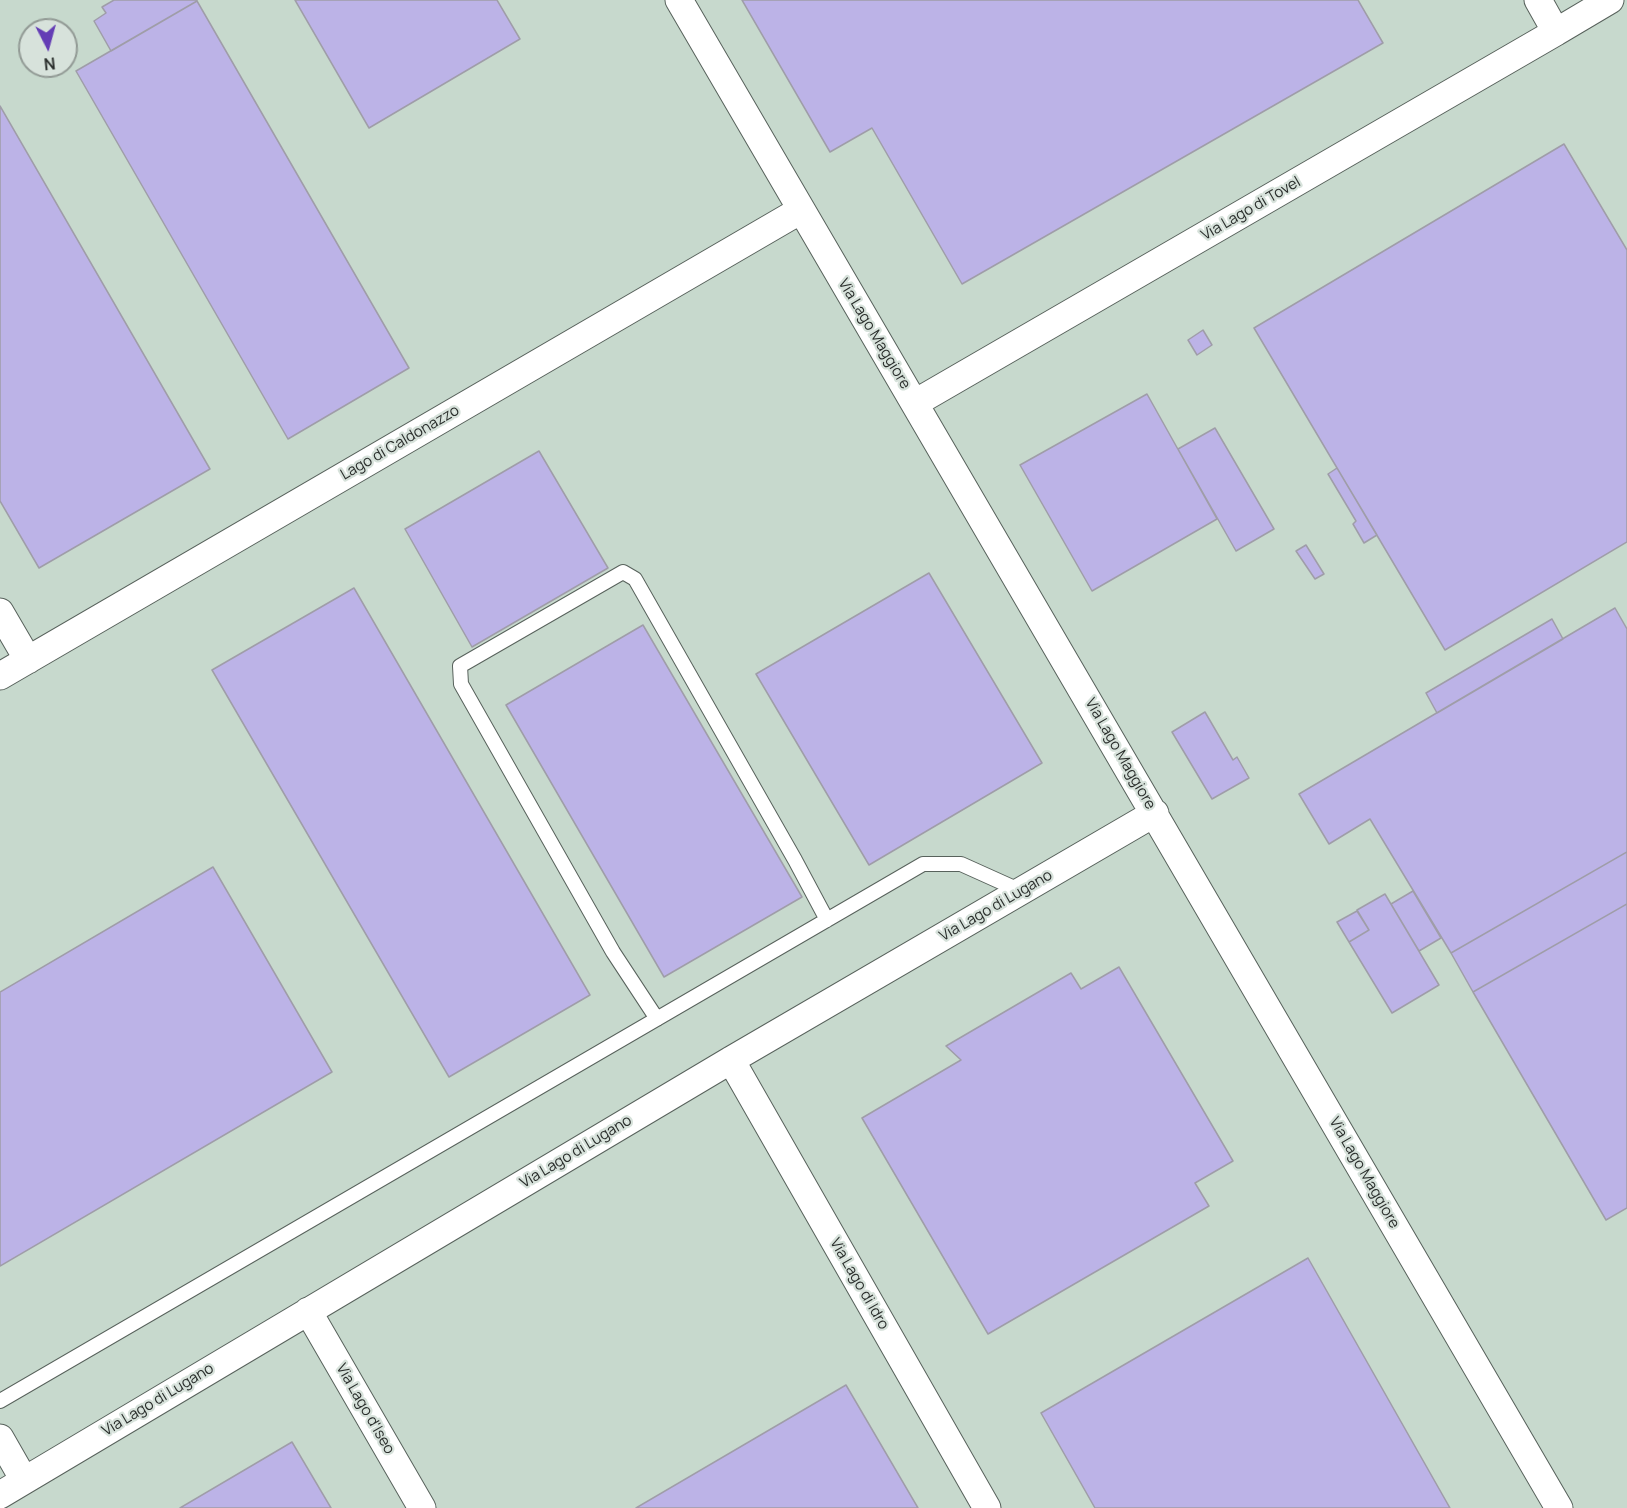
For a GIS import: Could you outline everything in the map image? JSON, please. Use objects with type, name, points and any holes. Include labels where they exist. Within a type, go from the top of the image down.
[{"type":"street","name":"Via Lago Maggiore","points":[[679,0],[1559,1508]]},
{"type":"street","points":[[1538,0],[1556,32]]},
{"type":"street","name":"Via Lago di Tovel","points":[[915,403],[1610,0]]},
{"type":"street","name":"Lago di Caldonazzo","points":[[0,676],[801,210]]},
{"type":"street","points":[[0,612],[27,660]]},
{"type":"street","name":"Via Lago di Lugano","points":[[0,1495],[731,1060],[1155,813]]},
{"type":"street","name":"Via Lago di Idro","points":[[731,1060],[987,1508]]},
{"type":"street","name":"Via Lago d'Iseo","points":[[308,1311],[422,1508]]},
{"type":"street","points":[[0,1438],[24,1480]]},
{"type":"lane","points":[[657,1019],[613,952],[461,684],[460,666],[623,572],[635,579],[827,920]]},
{"type":"lane","points":[[0,1401],[923,864],[961,864],[1022,891]]},
{"type":"shaded area","points":[[0,0],[1627,0],[1627,1508],[0,1508]]},
{"type":"building","points":[[114,0],[197,1],[111,51],[94,21],[106,13],[102,7]]},
{"type":"building","points":[[295,0],[497,0],[520,39],[369,128]]},
{"type":"building","points":[[742,0],[1358,0],[1383,43],[962,284],[872,128],[830,152]]},
{"type":"building","points":[[197,1],[409,368],[288,439],[78,74],[78,70]]},
{"type":"building","points":[[0,106],[210,469],[39,568],[0,501]]},
{"type":"building","points":[[1564,144],[1627,250],[1627,542],[1445,650],[1254,328]]},
{"type":"building","points":[[1203,330],[1212,345],[1197,355],[1188,340]]},
{"type":"building","points":[[1147,394],[1217,519],[1092,591],[1020,465]]},
{"type":"building","points":[[1215,428],[1274,529],[1236,551],[1178,449]]},
{"type":"building","points":[[539,451],[608,568],[472,647],[405,529]]},
{"type":"building","points":[[1337,468],[1377,535],[1364,543],[1353,524],[1356,521],[1328,474]]},
{"type":"building","points":[[1306,545],[1324,574],[1315,579],[1296,551]]},
{"type":"building","points":[[929,573],[1042,763],[869,865],[756,674]]},
{"type":"building","points":[[354,588],[590,995],[449,1077],[212,670]]},
{"type":"building","points":[[1615,608],[1627,629],[1627,852],[1451,953],[1370,819],[1329,844],[1299,794]]},
{"type":"building","points":[[1552,619],[1563,639],[1437,713],[1426,693]]},
{"type":"building","points":[[643,625],[802,897],[664,977],[506,705]]},
{"type":"building","points":[[1205,712],[1233,760],[1237,757],[1249,778],[1212,799],[1172,732]]},
{"type":"building","points":[[1627,852],[1627,904],[1473,992],[1451,953]]},
{"type":"building","points":[[213,867],[332,1072],[0,1266],[0,992]]},
{"type":"building","points":[[1413,891],[1441,938],[1419,951],[1391,904]]},
{"type":"building","points":[[1385,894],[1439,985],[1392,1013],[1349,942],[1369,930],[1357,910]]},
{"type":"building","points":[[1627,904],[1627,1208],[1606,1220],[1473,992]]},
{"type":"building","points":[[1357,911],[1369,930],[1349,942],[1337,922]]},
{"type":"building","points":[[1119,967],[1233,1161],[1195,1183],[1209,1206],[988,1334],[862,1118],[961,1060],[946,1046],[1071,973],[1081,989]]},
{"type":"building","points":[[1308,1258],[1450,1508],[1095,1508],[1041,1413]]},
{"type":"building","points":[[846,1385],[918,1508],[636,1508]]},
{"type":"building","points":[[292,1442],[331,1508],[180,1508]]}]
